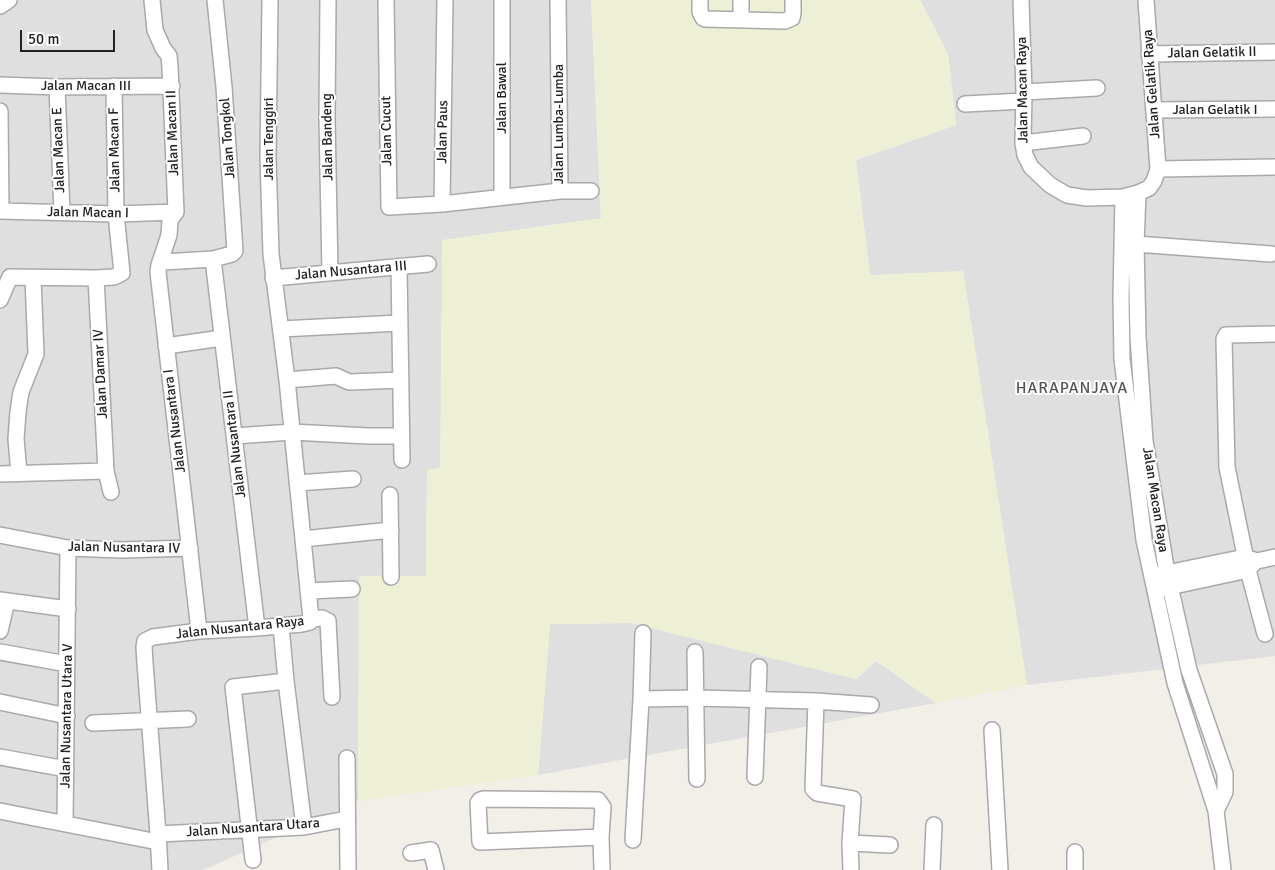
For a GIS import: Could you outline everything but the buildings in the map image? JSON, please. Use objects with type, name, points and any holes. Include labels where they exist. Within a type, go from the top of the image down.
[{"type":"street","points":[[0,6],[9,0]]},
{"type":"street","name":"Jalan Macan II","points":[[152,0],[155,30],[169,56],[172,86],[176,212],[170,220],[169,235],[159,265]]},
{"type":"street","name":"Jalan Tongkol","points":[[213,259],[232,254],[236,246],[224,87],[215,0]]},
{"type":"street","name":"Jalan Tenggiri","points":[[270,0],[268,158],[270,254],[273,278]]},
{"type":"street","name":"Jalan Bandeng","points":[[328,0],[327,119],[330,273]]},
{"type":"street","name":"Jalan Cucut","points":[[386,0],[388,205],[392,208],[442,204]]},
{"type":"street","name":"Jalan Paus","points":[[442,204],[445,0]]},
{"type":"street","name":"Jalan Bawal","points":[[502,0],[502,196]]},
{"type":"street","name":"Jalan Lumba-Lumba","points":[[502,196],[560,191],[558,0]]},
{"type":"street","points":[[741,0],[741,20]]},
{"type":"street","points":[[700,6],[703,18],[706,19],[785,21],[789,20],[793,13],[792,0]]},
{"type":"street","name":"Jalan Macan Raya","points":[[1021,0],[1024,97],[1023,143],[1025,155],[1031,167],[1050,185],[1067,195],[1087,198],[1130,195]]},
{"type":"street","name":"Jalan Gelatik Raya","points":[[1146,0],[1158,169]]},
{"type":"street","name":"Jalan Gelatik II","points":[[1149,54],[1275,52]]},
{"type":"street","name":"Jalan Macan III","points":[[0,85],[57,87],[172,86]]},
{"type":"street","name":"Jalan Macan F","points":[[96,278],[114,277],[122,273],[116,214],[114,86]]},
{"type":"street","name":"Jalan Macan E","points":[[57,87],[62,212]]},
{"type":"street","points":[[965,104],[1097,88]]},
{"type":"street","name":"Jalan Gelatik I","points":[[1154,110],[1275,109]]},
{"type":"street","points":[[0,111],[1,212]]},
{"type":"street","points":[[1023,143],[1083,136]]},
{"type":"street","points":[[1130,195],[1149,188],[1154,181],[1158,169],[1275,167]]},
{"type":"street","points":[[560,191],[591,191]]},
{"type":"street","name":"Jalan Macan Raya","points":[[1130,195],[1136,244],[1138,442],[1144,540],[1161,582],[1188,670],[1225,774],[1225,792],[1216,811]]},
{"type":"street","name":"Jalan Macan Raya","points":[[1130,195],[1121,298],[1122,359],[1138,442]]},
{"type":"street","points":[[442,204],[502,196]]},
{"type":"street","name":"Jalan Macan I","points":[[1,212],[116,214],[176,212]]},
{"type":"street","points":[[1136,244],[1271,254]]},
{"type":"street","points":[[159,265],[163,262],[213,259]]},
{"type":"street","name":"Jalan Nusantara II","points":[[213,259],[257,628]]},
{"type":"street","name":"Jalan Nusantara III","points":[[273,278],[428,264]]},
{"type":"street","name":"Jalan Nusantara I","points":[[159,265],[158,272],[166,346],[199,631]]},
{"type":"street","points":[[399,267],[402,460]]},
{"type":"street","points":[[0,300],[5,273],[33,278],[96,278]]},
{"type":"street","points":[[19,473],[16,439],[22,392],[36,354],[33,278]]},
{"type":"street","name":"Jalan Damar IV","points":[[96,278],[106,471],[111,492]]},
{"type":"street","name":"Jalan Nusantara Raya","points":[[160,870],[145,664],[144,647],[146,640],[199,631],[306,623],[312,619],[288,380],[273,278]]},
{"type":"street","points":[[281,329],[399,323]]},
{"type":"street","points":[[1265,634],[1227,466],[1224,337],[1228,334],[1275,334]]},
{"type":"street","points":[[166,346],[222,338]]},
{"type":"street","points":[[288,380],[336,376],[349,382],[400,380]]},
{"type":"street","points":[[234,436],[292,432],[401,436]]},
{"type":"street","points":[[0,474],[106,471]]},
{"type":"street","points":[[297,482],[353,479]]},
{"type":"street","points":[[390,495],[391,577]]},
{"type":"street","points":[[303,539],[391,530]]},
{"type":"street","name":"Jalan Nusantara IV","points":[[0,535],[68,548],[122,550],[190,548]]},
{"type":"street","name":"Jalan Nusantara Utara V","points":[[65,823],[68,548]]},
{"type":"street","points":[[1161,582],[1275,557]]},
{"type":"street","name":"Jalan Macan Raya","points":[[1161,582],[1177,693],[1216,811],[1223,870]]},
{"type":"street","points":[[308,591],[352,589]]},
{"type":"street","points":[[0,631],[3,600],[68,609]]},
{"type":"street","points":[[312,619],[322,618],[328,621],[332,697]]},
{"type":"street","points":[[280,626],[304,827]]},
{"type":"street","points":[[633,840],[643,633]]},
{"type":"street","points":[[0,652],[67,664]]},
{"type":"street","points":[[695,652],[697,779]]},
{"type":"street","points":[[755,777],[756,700],[759,667]]},
{"type":"street","points":[[253,860],[232,687],[286,681]]},
{"type":"street","points":[[641,699],[696,698],[816,701],[871,705]]},
{"type":"street","points":[[816,701],[813,789],[817,793],[853,800],[850,842],[851,870]]},
{"type":"street","points":[[0,702],[67,716]]},
{"type":"street","points":[[93,723],[188,719]]},
{"type":"street","points":[[992,730],[1000,870]]},
{"type":"street","points":[[0,757],[66,769]]},
{"type":"street","points":[[347,758],[346,819],[348,870]]},
{"type":"street","points":[[601,837],[480,842],[478,803],[483,798],[598,800],[603,807],[601,837],[602,870]]},
{"type":"street","name":"Jalan Nusantara Utara","points":[[0,811],[65,823],[109,834],[158,838],[304,827],[346,819]]},
{"type":"street","points":[[932,870],[934,825]]},
{"type":"street","points":[[850,842],[890,845]]},
{"type":"street","points":[[411,853],[431,850],[436,870]]},
{"type":"street","points":[[1075,852],[1075,870]]},
{"type":"shaded area","points":[[0,0],[591,0],[601,218],[440,468],[427,470],[426,576],[359,577],[358,801],[203,870],[0,870]]},
{"type":"shaded area","points":[[920,0],[1275,0],[1275,656],[1027,685],[963,272],[870,276],[856,160],[956,125],[948,54]]},
{"type":"shaded area","points":[[631,623],[856,679],[876,661],[936,703],[538,775],[550,624]]},
{"type":"green space","points":[[591,0],[920,0],[948,54],[956,125],[856,160],[870,275],[963,271],[1027,685],[936,703],[876,661],[856,679],[631,623],[550,624],[538,775],[358,801],[359,576],[426,576],[427,470],[440,468],[442,240],[601,218]]},
{"type":"district","name":"HARAPANJAYA","points":[[1072,389]]}]
